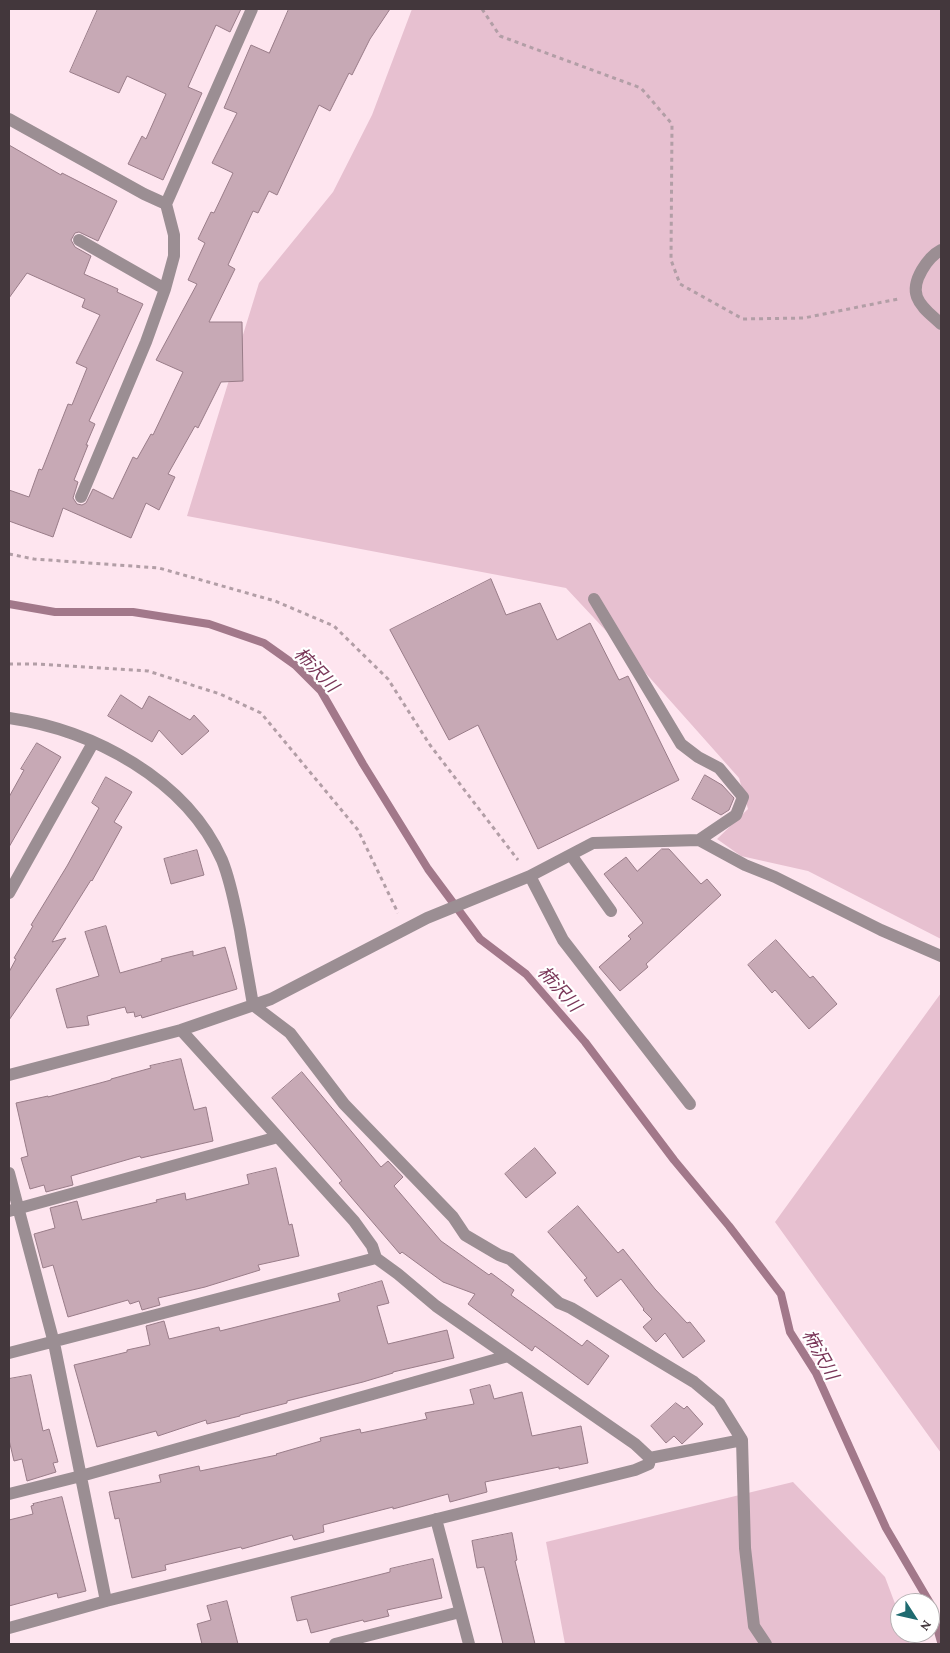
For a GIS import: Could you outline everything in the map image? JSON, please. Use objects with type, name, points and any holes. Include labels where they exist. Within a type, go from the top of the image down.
[{"type":"street","points":[[81,498],[146,342],[165,289],[174,256],[174,235],[166,204],[252,9]]},
{"type":"street","points":[[9,119],[144,194],[166,204]]},
{"type":"street","points":[[79,240],[165,289]]},
{"type":"street","points":[[941,250],[935,253],[925,264],[917,280],[916,296],[924,308],[941,324]]},
{"type":"street","points":[[594,599],[681,744],[698,757],[719,768],[743,797],[736,815],[698,840]]},
{"type":"street","points":[[9,718],[58,728],[121,755],[176,795],[211,837],[222,861],[233,894],[253,1005],[290,1033],[344,1104],[453,1217],[465,1235],[499,1255],[510,1259],[559,1303],[571,1308],[694,1382],[719,1403],[742,1440],[745,1548],[754,1626],[766,1644]]},
{"type":"street","points":[[9,893],[93,743]]},
{"type":"street","points":[[9,1075],[181,1030],[270,999],[427,918],[525,878],[592,844],[698,840],[745,865],[775,877],[881,930],[941,956]]},
{"type":"street","points":[[571,855],[611,911]]},
{"type":"street","points":[[525,878],[563,940],[690,1104]]},
{"type":"street","points":[[181,1030],[354,1221],[372,1246],[376,1258],[436,1306],[635,1444],[650,1458]]},
{"type":"street","points":[[14,1210],[278,1137]]},
{"type":"street","points":[[9,1173],[14,1210],[54,1343],[106,1601]]},
{"type":"street","points":[[9,1353],[54,1343],[376,1258]]},
{"type":"street","points":[[9,1494],[81,1476],[508,1356]]},
{"type":"street","points":[[650,1458],[742,1440]]},
{"type":"street","points":[[9,1628],[106,1601],[635,1470],[649,1464],[650,1458]]},
{"type":"street","points":[[436,1519],[469,1644]]},
{"type":"street","points":[[335,1644],[460,1612]]},
{"type":"path","points":[[482,9],[500,36],[641,88],[672,124],[671,260],[680,284],[743,319],[804,318],[916,296]]},
{"type":"path","points":[[9,554],[34,559],[159,568],[275,601],[334,626],[388,679],[430,745],[525,878]]},
{"type":"path","points":[[9,664],[148,670],[220,694],[261,713],[358,830],[406,929]]},
{"type":"shaded area","points":[[412,9],[941,9],[941,939],[808,871],[741,856],[717,839],[748,809],[739,778],[650,678],[566,588],[187,516],[259,283],[333,192],[372,115]]},
{"type":"shaded area","points":[[941,993],[941,1453],[775,1222]]},
{"type":"shaded area","points":[[793,1482],[885,1577],[891,1593],[890,1643],[910,1644],[565,1644],[546,1542]]},
{"type":"building","points":[[98,9],[241,9],[230,32],[216,25],[188,87],[202,93],[163,180],[128,164],[142,136],[146,139],[166,94],[127,76],[119,93],[70,72]]},
{"type":"building","points":[[289,9],[390,9],[370,39],[352,75],[349,73],[330,111],[319,105],[277,195],[269,191],[258,213],[253,211],[228,265],[235,269],[209,322],[242,322],[243,381],[221,382],[198,428],[195,426],[168,474],[175,477],[159,510],[146,503],[131,538],[63,508],[53,537],[9,521],[9,490],[29,497],[39,469],[42,470],[68,404],[72,405],[87,368],[76,363],[100,315],[82,307],[85,299],[27,273],[9,298],[9,145],[61,175],[62,173],[117,201],[98,241],[79,232],[75,233],[71,240],[75,247],[91,256],[84,274],[118,289],[117,292],[143,304],[89,421],[95,424],[74,480],[78,482],[73,498],[77,504],[82,505],[86,503],[93,489],[113,499],[133,457],[137,459],[151,434],[153,435],[183,372],[156,360],[197,284],[188,280],[205,243],[198,239],[211,212],[214,213],[233,173],[212,163],[237,113],[224,108],[251,45],[269,53]]},
{"type":"building","points":[[491,579],[506,615],[540,603],[557,640],[590,623],[619,680],[628,676],[679,780],[538,849],[478,725],[449,740],[390,630]]},
{"type":"building","points":[[121,695],[142,709],[149,696],[190,720],[194,715],[209,731],[182,755],[159,730],[152,742],[108,716]]},
{"type":"building","points":[[37,743],[61,757],[9,847],[9,797],[24,770],[21,769]]},
{"type":"building","points":[[705,775],[722,785],[734,798],[729,810],[721,815],[692,799]]},
{"type":"building","points":[[106,777],[132,792],[114,822],[122,827],[92,881],[52,942],[66,938],[9,1020],[9,972],[16,959],[14,958],[99,808],[92,803]]},
{"type":"building","points":[[662,849],[669,849],[701,884],[707,879],[721,895],[646,964],[648,967],[620,991],[599,967],[631,939],[628,936],[643,923],[604,874],[626,857],[637,871]]},
{"type":"building","points":[[197,850],[204,875],[171,884],[164,859]]},
{"type":"building","points":[[106,926],[120,973],[162,961],[161,959],[193,951],[193,956],[225,947],[237,989],[142,1018],[141,1015],[135,1017],[134,1012],[127,1013],[125,1007],[87,1016],[89,1025],[67,1028],[56,989],[99,976],[85,932]]},
{"type":"building","points":[[776,940],[810,978],[813,976],[837,1004],[809,1029],[775,990],[772,993],[748,965]]},
{"type":"building","points":[[181,1059],[194,1110],[206,1107],[213,1141],[141,1158],[140,1156],[71,1176],[73,1185],[46,1192],[44,1185],[30,1189],[21,1158],[28,1156],[16,1103],[48,1097],[151,1068],[150,1066]]},
{"type":"building","points":[[302,1072],[381,1167],[388,1161],[403,1177],[394,1186],[441,1241],[514,1290],[511,1295],[582,1346],[587,1340],[609,1356],[588,1385],[535,1346],[532,1351],[468,1304],[475,1294],[443,1282],[402,1252],[400,1254],[339,1183],[342,1181],[272,1098]]},
{"type":"building","points":[[535,1148],[556,1173],[526,1198],[505,1174]]},
{"type":"building","points":[[276,1168],[289,1225],[292,1224],[299,1256],[258,1265],[260,1270],[205,1287],[158,1298],[160,1305],[142,1310],[139,1301],[130,1304],[128,1300],[68,1317],[53,1265],[43,1268],[34,1234],[55,1228],[50,1208],[77,1201],[82,1220],[157,1202],[156,1200],[185,1193],[186,1200],[249,1184],[247,1175]]},
{"type":"building","points":[[578,1206],[618,1253],[623,1249],[655,1289],[687,1323],[690,1322],[705,1341],[683,1358],[665,1333],[656,1342],[643,1327],[652,1319],[643,1310],[621,1279],[597,1297],[584,1280],[587,1278],[548,1232]]},
{"type":"building","points":[[382,1281],[389,1303],[377,1306],[388,1344],[447,1330],[454,1358],[393,1372],[240,1416],[207,1424],[206,1420],[158,1436],[156,1431],[97,1447],[74,1365],[150,1345],[146,1326],[164,1321],[169,1339],[219,1327],[220,1331],[340,1301],[338,1294]]},
{"type":"building","points":[[31,1375],[43,1431],[49,1429],[58,1462],[53,1463],[56,1472],[27,1481],[22,1459],[14,1461],[9,1440],[9,1379]]},
{"type":"building","points":[[490,1385],[494,1399],[522,1392],[532,1436],[581,1426],[588,1463],[485,1482],[487,1492],[450,1502],[448,1494],[393,1509],[393,1507],[323,1525],[324,1532],[294,1540],[292,1535],[242,1549],[241,1547],[165,1565],[166,1570],[132,1578],[119,1518],[115,1519],[109,1492],[161,1482],[159,1475],[199,1466],[200,1471],[277,1455],[321,1441],[320,1438],[360,1429],[361,1433],[427,1419],[425,1413],[474,1404],[470,1390]]},
{"type":"building","points":[[676,1403],[684,1409],[687,1406],[703,1424],[682,1444],[674,1436],[666,1443],[651,1426]]},
{"type":"building","points":[[62,1497],[86,1591],[58,1598],[57,1593],[9,1606],[9,1520],[33,1514],[31,1506],[33,1504]]},
{"type":"building","points":[[512,1533],[517,1560],[515,1561],[535,1644],[503,1644],[484,1567],[477,1568],[472,1541]]},
{"type":"building","points":[[433,1559],[442,1598],[387,1610],[389,1616],[364,1622],[363,1620],[311,1633],[307,1619],[297,1621],[291,1597]]},
{"type":"building","points":[[227,1601],[238,1644],[202,1644],[197,1624],[211,1620],[207,1606]]},
{"type":"waterway","name":"柿沢川","points":[[9,604],[55,612],[133,612],[209,624],[264,643],[295,665],[321,691],[363,764],[428,869],[480,939],[526,974],[585,1042],[674,1160],[729,1226],[781,1294],[790,1332],[816,1373],[886,1528],[924,1593]]}]
